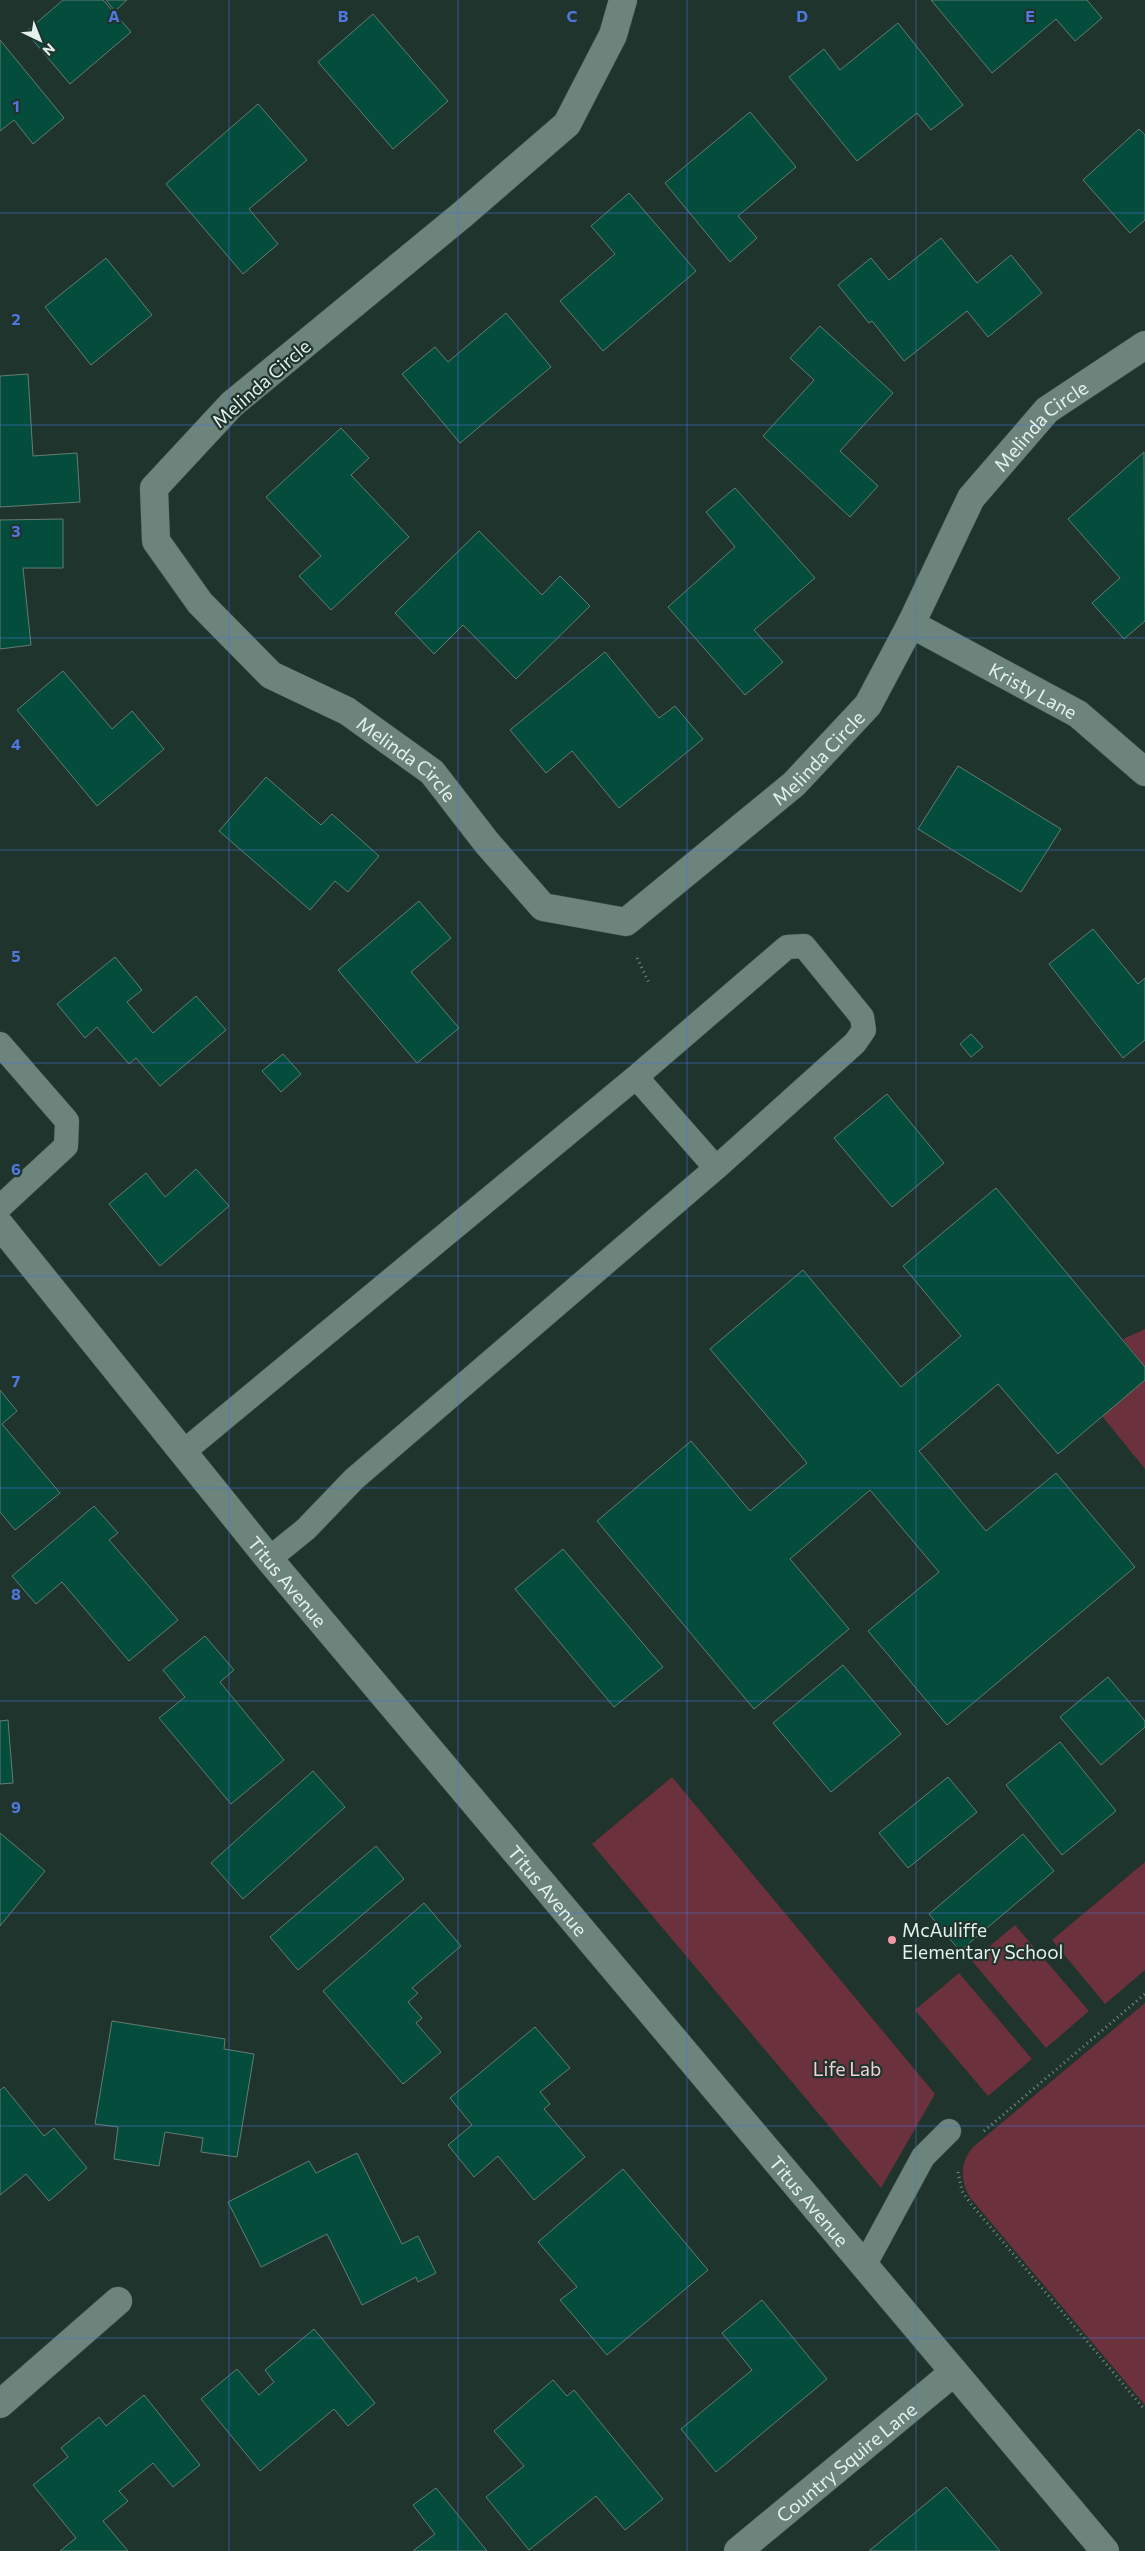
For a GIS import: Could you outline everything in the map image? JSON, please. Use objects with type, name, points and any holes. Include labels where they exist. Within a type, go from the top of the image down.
[{"type":"street","name":"Melinda Circle","points":[[623,0],[613,35],[566,124],[463,214],[232,404],[154,488],[156,541],[200,603],[271,675],[347,711],[432,772],[487,843],[543,907],[626,922],[794,784],[868,705],[911,624],[971,498],[1047,410],[1145,345]]},
{"type":"street","name":"Kristy Lane","points":[[911,624],[1078,714],[1145,772]]},
{"type":"street","name":"Titus Avenue","points":[[0,1225],[269,1559],[1104,2551]]},
{"type":"street","points":[[0,2404],[118,2301]]},
{"type":"street","name":"Country Squire Lane","points":[[738,2551],[954,2372]]},
{"type":"lane","points":[[182,1453],[636,1077],[787,947],[804,946],[862,1017],[864,1030],[856,1044],[716,1168],[354,1479],[306,1529],[269,1559]]},
{"type":"lane","points":[[0,1044],[67,1121],[66,1146],[0,1207]]},
{"type":"lane","points":[[636,1077],[716,1168]]},
{"type":"lane","points":[[864,2266],[922,2157],[949,2131]]},
{"type":"path","points":[[637,958],[649,983]]},
{"type":"path","points":[[977,2137],[1145,1994]]},
{"type":"path","points":[[958,2169],[962,2191],[971,2204],[1145,2410]]},
{"type":"green space","points":[[1145,1329],[1145,1367],[1123,1339]]},
{"type":"green space","points":[[1145,1380],[1145,1469],[1102,1416]]},
{"type":"green space","name":"Life Lab","points":[[672,1777],[935,2094],[881,2188],[592,1844]]},
{"type":"green space","points":[[1145,1862],[1145,1970],[1105,2004],[1052,1940]]},
{"type":"green space","points":[[1015,1925],[1089,2011],[1046,2048],[972,1961]]},
{"type":"green space","points":[[959,1973],[1032,2059],[988,2096],[915,2010]]},
{"type":"green space","points":[[1145,2003],[1145,2405],[972,2200],[963,2180],[963,2166],[968,2153],[973,2147]]},
{"type":"building","points":[[63,0],[103,0],[131,32],[70,84],[26,32]]},
{"type":"building","points":[[106,0],[127,0],[115,11]]},
{"type":"building","points":[[931,0],[1087,0],[1102,18],[1075,41],[1056,19],[992,73]]},
{"type":"building","points":[[373,14],[448,101],[393,149],[318,62]]},
{"type":"building","points":[[898,23],[963,105],[931,130],[917,113],[857,161],[789,77],[824,49],[840,70]]},
{"type":"building","points":[[0,40],[64,118],[33,144],[14,120],[0,131]]},
{"type":"building","points":[[258,104],[307,160],[249,209],[278,244],[243,274],[166,184]]},
{"type":"building","points":[[750,112],[796,167],[738,216],[757,238],[730,262],[665,183]]},
{"type":"building","points":[[1139,129],[1145,135],[1145,220],[1130,233],[1083,180]]},
{"type":"building","points":[[629,193],[696,271],[603,351],[560,301],[615,254],[591,226]]},
{"type":"building","points":[[941,238],[977,283],[1011,255],[1042,293],[988,337],[967,311],[904,361],[872,321],[869,323],[838,285],[871,258],[889,280]]},
{"type":"building","points":[[106,258],[152,315],[91,365],[45,307]]},
{"type":"building","points":[[506,313],[551,367],[460,443],[402,374],[435,347],[448,362]]},
{"type":"building","points":[[820,326],[893,393],[840,451],[878,486],[850,517],[763,436],[814,380],[790,358]]},
{"type":"building","points":[[28,374],[33,456],[77,453],[80,502],[0,507],[0,376]]},
{"type":"building","points":[[341,428],[369,458],[351,475],[409,537],[331,610],[299,576],[321,556],[266,497]]},
{"type":"building","points":[[1144,452],[1145,621],[1124,639],[1092,603],[1120,578],[1068,519]]},
{"type":"building","points":[[735,488],[815,578],[754,630],[783,662],[745,695],[668,607],[735,547],[706,512]]},
{"type":"building","points":[[63,519],[63,568],[23,568],[31,645],[0,649],[0,520]]},
{"type":"building","points":[[479,531],[542,595],[560,576],[590,606],[516,679],[463,625],[434,654],[395,613]]},
{"type":"building","points":[[605,652],[659,718],[675,706],[703,739],[619,808],[572,751],[546,773],[510,730]]},
{"type":"building","points":[[63,671],[112,729],[132,711],[164,749],[97,806],[17,710]]},
{"type":"building","points":[[958,766],[1061,829],[1021,892],[918,829]]},
{"type":"building","points":[[266,777],[321,825],[332,814],[379,856],[348,892],[335,881],[310,910],[219,831]]},
{"type":"building","points":[[419,901],[451,938],[411,972],[459,1028],[417,1063],[338,970]]},
{"type":"building","points":[[1093,929],[1138,984],[1145,978],[1145,1040],[1123,1058],[1049,964]]},
{"type":"building","points":[[115,957],[142,990],[127,1002],[153,1033],[196,996],[226,1030],[160,1086],[136,1058],[129,1064],[97,1027],[85,1038],[57,1004]]},
{"type":"building","points":[[971,1034],[983,1047],[971,1057],[960,1044]]},
{"type":"building","points":[[283,1054],[301,1074],[281,1092],[262,1071]]},
{"type":"building","points":[[887,1094],[944,1163],[892,1207],[834,1138]]},
{"type":"building","points":[[196,1169],[229,1206],[160,1266],[109,1204],[146,1173],[165,1197]]},
{"type":"building","points":[[996,1188],[1145,1367],[1145,1380],[1058,1454],[998,1384],[919,1451],[986,1531],[1056,1473],[1135,1567],[947,1725],[868,1631],[939,1572],[870,1490],[790,1559],[849,1629],[754,1709],[597,1521],[691,1441],[750,1511],[807,1463],[710,1349],[803,1270],[901,1387],[961,1336],[903,1266]]},
{"type":"building","points":[[0,1390],[17,1411],[2,1424],[60,1493],[15,1530],[0,1512]]},
{"type":"building","points":[[94,1506],[118,1533],[109,1540],[178,1620],[129,1661],[62,1582],[36,1604],[12,1576]]},
{"type":"building","points":[[563,1549],[663,1667],[614,1707],[515,1589]]},
{"type":"building","points":[[205,1636],[234,1670],[220,1682],[284,1760],[231,1804],[159,1718],[185,1697],[163,1670]]},
{"type":"building","points":[[843,1665],[901,1734],[831,1792],[773,1723]]},
{"type":"building","points":[[1108,1677],[1145,1721],[1145,1727],[1101,1765],[1060,1717]]},
{"type":"building","points":[[8,1720],[13,1783],[0,1784],[0,1721]]},
{"type":"building","points":[[1060,1742],[1116,1811],[1062,1855],[1006,1785]]},
{"type":"building","points":[[313,1771],[345,1807],[243,1899],[211,1863]]},
{"type":"building","points":[[948,1777],[977,1812],[908,1868],[879,1833]]},
{"type":"building","points":[[0,1833],[45,1871],[0,1926]]},
{"type":"building","points":[[1023,1834],[1054,1871],[960,1951],[929,1914]]},
{"type":"building","points":[[376,1846],[404,1879],[298,1970],[270,1937]]},
{"type":"building","points":[[424,1903],[461,1946],[412,1988],[418,1993],[408,2002],[422,2018],[416,2023],[441,2052],[403,2084],[323,1991]]},
{"type":"building","points":[[112,2021],[225,2039],[224,2049],[254,2054],[237,2157],[201,2152],[203,2138],[165,2132],[159,2166],[114,2159],[118,2127],[95,2124]]},
{"type":"building","points":[[535,2027],[570,2068],[540,2092],[550,2104],[544,2109],[585,2157],[534,2200],[498,2156],[474,2177],[448,2145],[472,2125],[450,2098]]},
{"type":"building","points":[[4,2087],[44,2136],[54,2128],[87,2168],[49,2201],[26,2174],[0,2195],[0,2090]]},
{"type":"building","points":[[357,2153],[402,2244],[418,2236],[436,2273],[418,2282],[416,2277],[362,2305],[327,2234],[261,2267],[228,2202],[309,2161],[316,2173]]},
{"type":"building","points":[[623,2169],[708,2270],[607,2355],[560,2300],[577,2287],[538,2242]]},
{"type":"building","points":[[762,2300],[827,2379],[716,2472],[681,2429],[752,2370],[722,2333]]},
{"type":"building","points":[[314,2329],[375,2403],[348,2426],[334,2409],[260,2471],[201,2399],[237,2369],[259,2395],[274,2382],[265,2370]]},
{"type":"building","points":[[553,2380],[567,2396],[574,2390],[663,2499],[625,2530],[596,2496],[529,2550],[486,2497],[524,2466],[494,2431]]},
{"type":"building","points":[[144,2395],[200,2465],[173,2487],[153,2463],[119,2491],[128,2501],[103,2521],[128,2551],[60,2551],[76,2538],[33,2485],[68,2457],[61,2448],[99,2417],[106,2426]]},
{"type":"building","points":[[946,2487],[1000,2551],[869,2551]]},
{"type":"building","points":[[436,2488],[487,2551],[413,2551],[435,2534],[413,2505]]},
{"type":"place","name":"McAuliffe Elementary School","points":[[892,1940]]}]
